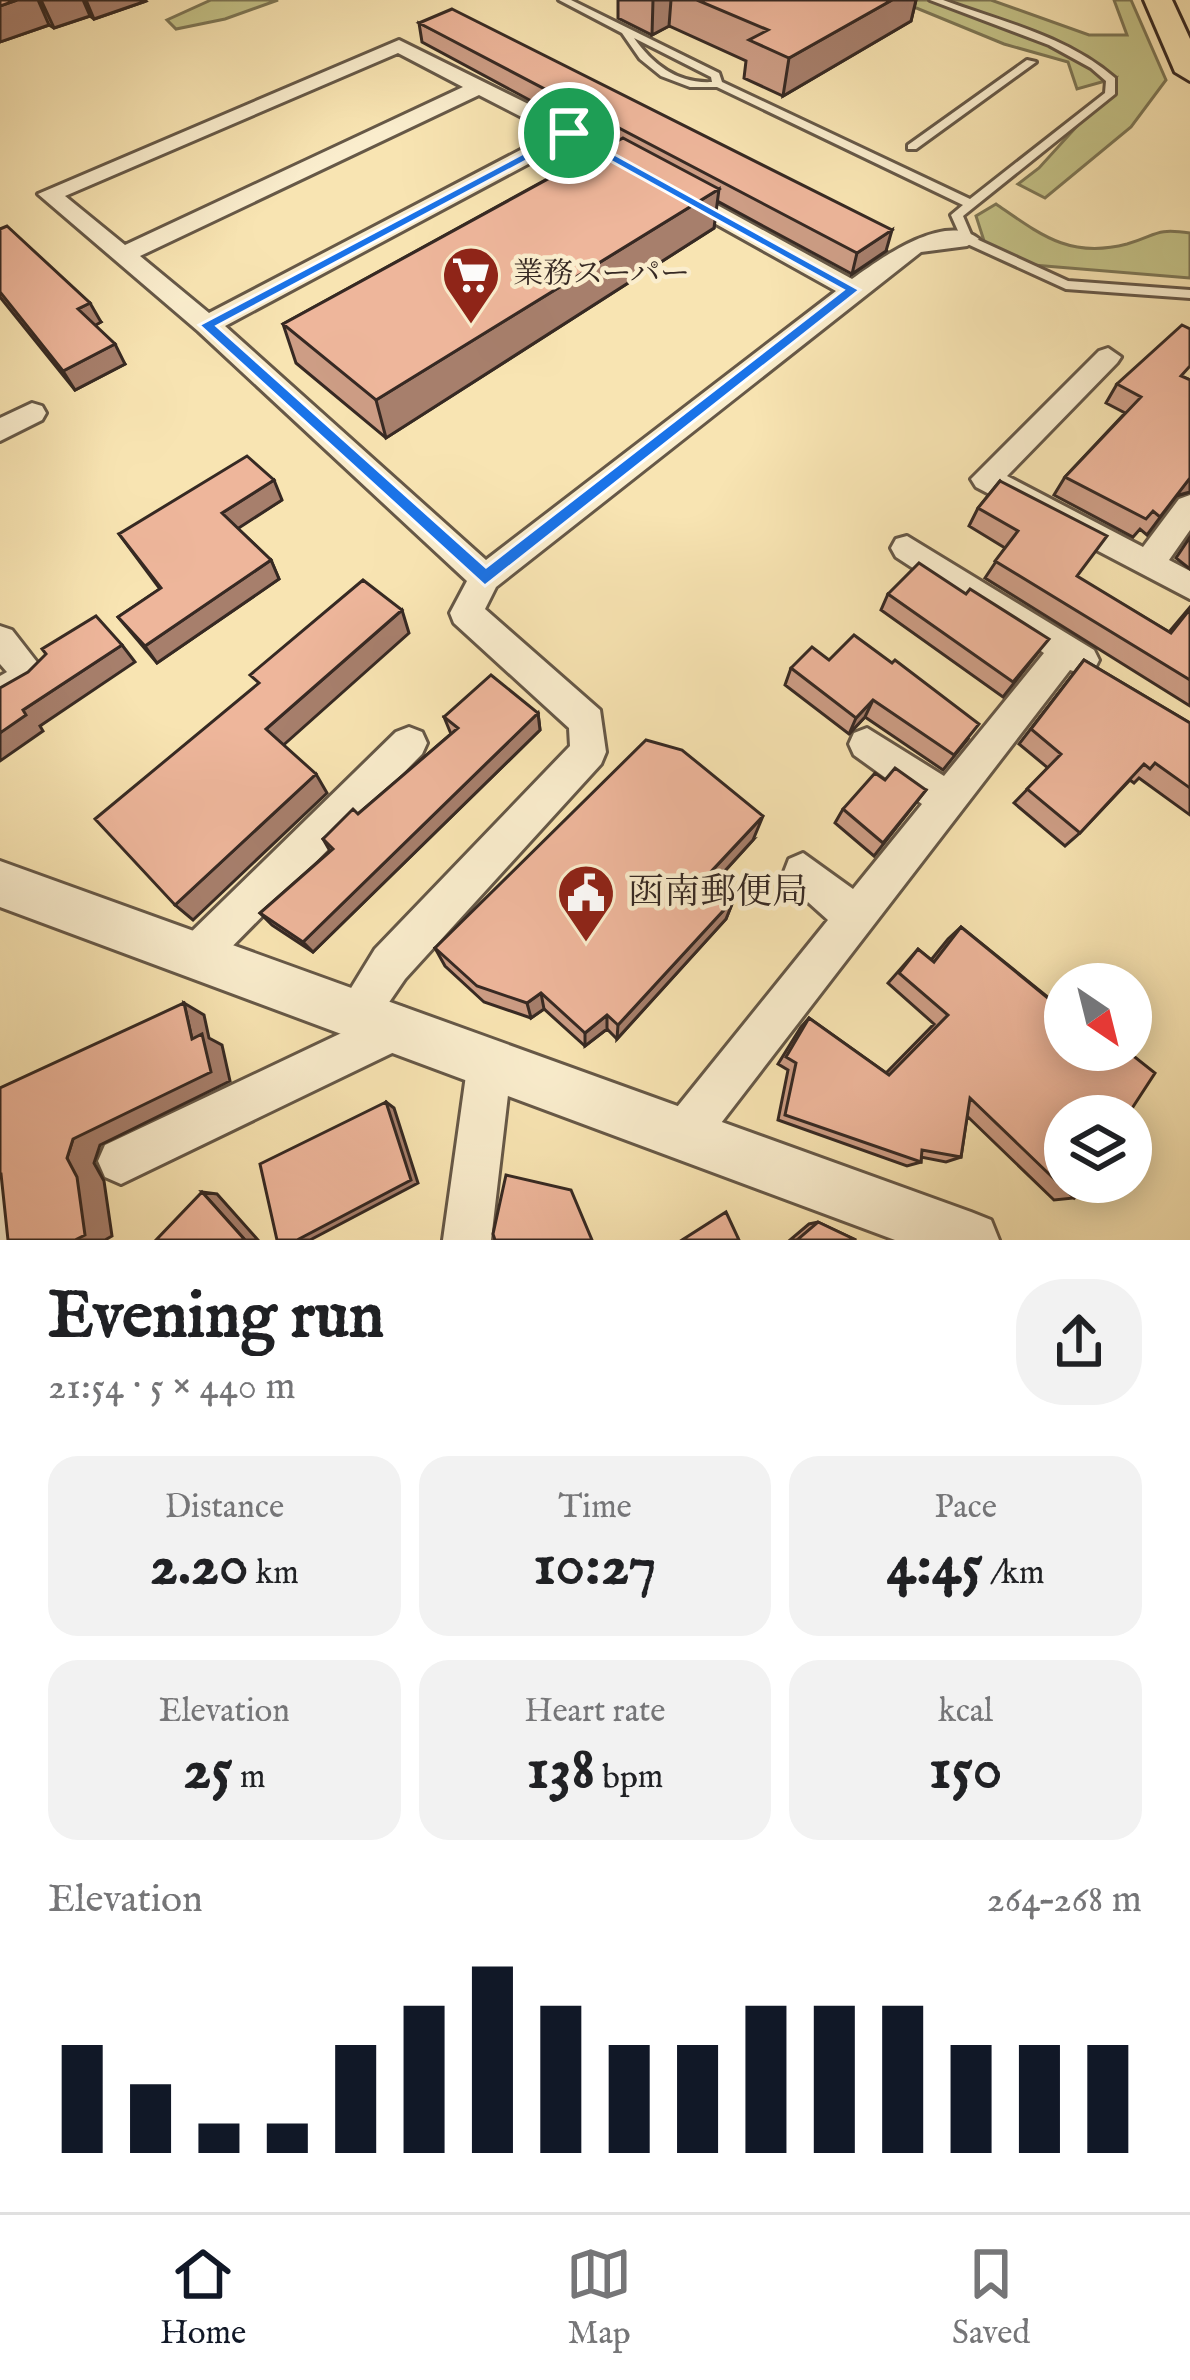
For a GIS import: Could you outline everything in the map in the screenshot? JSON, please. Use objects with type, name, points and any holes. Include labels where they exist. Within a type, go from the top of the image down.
[{"type":"main road","points":[[1172,18],[1190,73]]},
{"type":"street","points":[[485,578],[207,325],[50,194],[399,46],[569,133],[853,290]]},
{"type":"street","points":[[123,255],[479,87]]},
{"type":"street","points":[[207,325],[569,133]]},
{"type":"street","points":[[121,1161],[379,1019],[390,964],[588,752],[587,721],[466,613],[485,578],[914,247],[967,239]]},
{"type":"street","points":[[1108,357],[986,479],[1190,586]]},
{"type":"street","points":[[0,431],[32,413]]},
{"type":"street","points":[[1148,564],[1190,507]]},
{"type":"street","points":[[907,548],[1102,672]]},
{"type":"street","points":[[0,640],[29,675],[0,695]]},
{"type":"street","points":[[685,1133],[1066,650]]},
{"type":"street","points":[[197,954],[409,743]]},
{"type":"street","points":[[867,744],[950,802]]},
{"type":"street","points":[[803,872],[857,919]]},
{"type":"street","points":[[0,884],[379,1019],[971,1240]]},
{"type":"street","points":[[467,1240],[472,1168],[490,1061]]},
{"type":"lane","points":[[564,0],[715,75],[718,84]]},
{"type":"lane","points":[[935,0],[1067,50],[1090,61],[1111,80],[1110,94],[957,215],[967,239],[1066,285],[1190,294]]},
{"type":"lane","points":[[625,31],[646,62],[668,76],[701,87],[718,84],[970,204]]},
{"type":"lane","points":[[912,147],[1031,62]]},
{"type":"lane","points":[[0,1178],[6,1240]]},
{"type":"shaded area","points":[[211,0],[278,0],[225,19],[176,29],[167,20]]},
{"type":"shaded area","points":[[897,0],[991,0],[1089,35],[1127,35],[1114,0],[1131,0],[1166,80],[1131,127],[1045,198],[1018,184],[1039,168],[1116,78],[1077,89],[1068,62],[1004,44]]},
{"type":"shaded area","points":[[996,204],[1042,234],[1072,246],[1107,248],[1162,232],[1190,233],[1190,278],[1033,265],[985,244],[976,216]]},
{"type":"building","points":[[697,0],[892,0],[789,58],[749,40],[768,30]]},
{"type":"building","points":[[452,9],[892,230],[857,253],[419,23]]},
{"type":"building","points":[[623,138],[719,189],[376,400],[283,324]]},
{"type":"building","points":[[7,226],[90,303],[78,309],[115,344],[63,371],[0,292],[0,229]]},
{"type":"building","points":[[1182,325],[1190,329],[1190,366],[1181,376],[1190,380],[1190,478],[1160,517],[1153,511],[1146,519],[1065,477],[1141,397],[1117,384]]},
{"type":"building","points":[[247,456],[274,480],[222,513],[271,560],[145,646],[118,617],[161,588],[119,534]]},
{"type":"building","points":[[1000,481],[1107,536],[1077,576],[1171,633],[1190,609],[1190,680],[995,561],[1018,531],[978,508]]},
{"type":"building","points":[[919,563],[1049,639],[1013,682],[888,594]]},
{"type":"building","points":[[363,580],[402,610],[266,729],[316,774],[175,905],[95,819],[259,683],[250,675]]},
{"type":"building","points":[[96,616],[122,645],[23,710],[26,715],[0,733],[0,688],[28,672],[46,654],[42,649]]},
{"type":"building","points":[[854,635],[979,724],[954,755],[873,700],[856,718],[791,668],[812,647],[829,660]]},
{"type":"building","points":[[1084,660],[1190,723],[1190,788],[1155,763],[1150,769],[1144,764],[1080,833],[1027,789],[1061,754],[1031,729]]},
{"type":"building","points":[[491,675],[538,713],[303,942],[260,913],[333,849],[323,839],[353,809],[358,814],[458,728],[444,717]]},
{"type":"building","points":[[646,740],[682,750],[763,816],[707,876],[734,899],[618,1025],[607,1015],[585,1033],[541,993],[527,1003],[477,986],[435,948]]},
{"type":"building","points":[[895,768],[926,790],[883,843],[843,809],[875,773],[885,780]]},
{"type":"building","points":[[961,927],[1044,995],[1044,1071],[1155,1073],[1141,1095],[1044,1095],[1044,1169],[970,1098],[961,1157],[922,1150],[921,1162],[785,1115],[796,1063],[786,1057],[809,1018],[889,1075],[948,1015],[899,973],[918,949],[934,962]]},
{"type":"building","points":[[184,1003],[192,1039],[202,1034],[211,1072],[73,1139],[67,1158],[77,1177],[85,1235],[75,1240],[8,1240],[0,1174],[0,1088]]},
{"type":"building","points":[[386,1102],[411,1180],[297,1240],[277,1240],[260,1164]]},
{"type":"building","points":[[506,1175],[571,1190],[592,1240],[495,1240]]},
{"type":"building","points":[[202,1192],[245,1240],[156,1240]]},
{"type":"building","points":[[726,1212],[739,1240],[682,1240]]},
{"type":"building","points":[[818,1222],[856,1240],[797,1240]]},
{"type":"place","name":"業務スーパー","points":[[471,326]]},
{"type":"place","name":"函南郵便局","points":[[586,944]]},
{"type":"route","points":[[569,133],[853,290],[485,578],[207,325],[569,133]]}]
